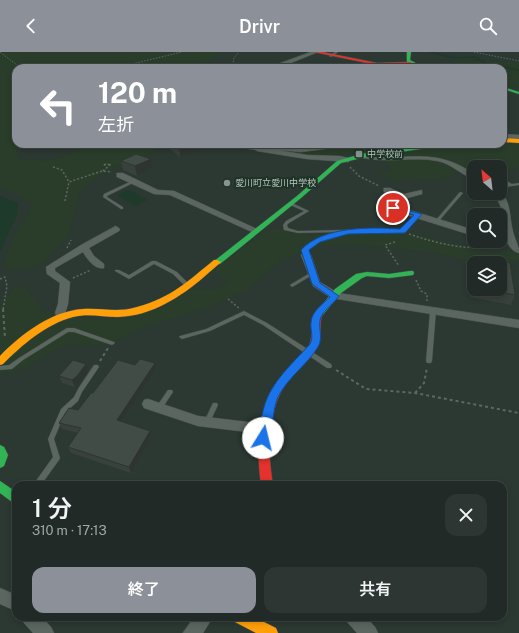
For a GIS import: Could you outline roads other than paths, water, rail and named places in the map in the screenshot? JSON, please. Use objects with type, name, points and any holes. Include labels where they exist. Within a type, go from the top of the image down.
[{"type":"street","points":[[282,64],[316,52],[333,54],[377,64]]},
{"type":"street","points":[[404,64],[410,63],[408,58],[409,52]]},
{"type":"street","points":[[507,89],[519,93]]},
{"type":"street","points":[[507,136],[519,137]]},
{"type":"street","points":[[507,140],[519,141]]},
{"type":"street","points":[[275,148],[301,150],[317,148]]},
{"type":"street","points":[[0,362],[10,350],[62,316],[83,312],[111,315],[129,313],[159,303],[179,293],[254,230],[291,204],[334,165],[361,156],[414,148]]},
{"type":"street","points":[[257,149],[312,158],[339,158],[346,160]]},
{"type":"street","points":[[361,156],[378,160],[438,159],[456,166],[467,173]]},
{"type":"street","points":[[120,175],[157,192],[171,192],[254,230]]},
{"type":"street","points":[[387,190],[404,197],[419,192]]},
{"type":"street","points":[[396,194],[384,205],[419,214],[467,231]]},
{"type":"street","points":[[62,316],[60,313],[63,304],[65,282],[50,272],[51,267],[116,229]]},
{"type":"street","points":[[507,229],[514,244],[519,250]]},
{"type":"street","points":[[84,247],[92,258],[101,266]]},
{"type":"street","points":[[306,255],[316,284],[335,296],[519,324]]},
{"type":"street","points":[[266,481],[262,461],[264,429],[269,406],[275,393],[286,377],[309,353],[317,339],[315,322],[318,314],[355,278],[370,272],[385,276],[407,273]]},
{"type":"street","points":[[154,406],[198,421],[264,429]]},
{"type":"street","points":[[0,450],[3,455],[0,463]]},
{"type":"street","points":[[0,486],[12,496]]},
{"type":"street","points":[[0,596],[12,601]]},
{"type":"street","points":[[34,621],[45,633]]},
{"type":"street","points":[[192,633],[202,621]]},
{"type":"street","points":[[248,621],[271,633]]},
{"type":"street","points":[[359,621],[369,633]]},
{"type":"lane","points":[[248,148],[257,149]]},
{"type":"lane","points":[[122,208],[105,197],[105,195],[135,181]]},
{"type":"lane","points":[[507,182],[511,185]]},
{"type":"lane","points":[[507,186],[519,184]]},
{"type":"lane","points":[[437,221],[461,193]]},
{"type":"lane","points":[[291,204],[307,211],[287,222],[286,229],[290,231],[309,233],[378,230],[402,231],[419,214]]},
{"type":"lane","points":[[306,255],[305,250],[310,244],[348,232]]},
{"type":"lane","points":[[117,271],[129,278],[154,262],[175,273],[188,286]]},
{"type":"lane","points":[[292,285],[312,274]]},
{"type":"lane","points":[[429,361],[430,311]]},
{"type":"lane","points":[[182,337],[208,330],[244,313],[265,324],[329,366]]},
{"type":"lane","points":[[0,368],[16,364],[21,359],[68,330],[74,330],[112,343]]},
{"type":"lane","points":[[40,481],[57,458],[51,439],[63,411],[76,399],[96,367]]},
{"type":"lane","points":[[154,406],[170,392]]},
{"type":"lane","points":[[207,422],[215,405]]},
{"type":"waterway","points":[[430,52],[456,58],[474,57],[487,64]]},
{"type":"waterway","points":[[507,68],[519,70]]},
{"type":"place","name":"中学校前","points":[[359,154]]},
{"type":"place","name":"愛川町立愛川中学校","points":[[227,183]]}]
